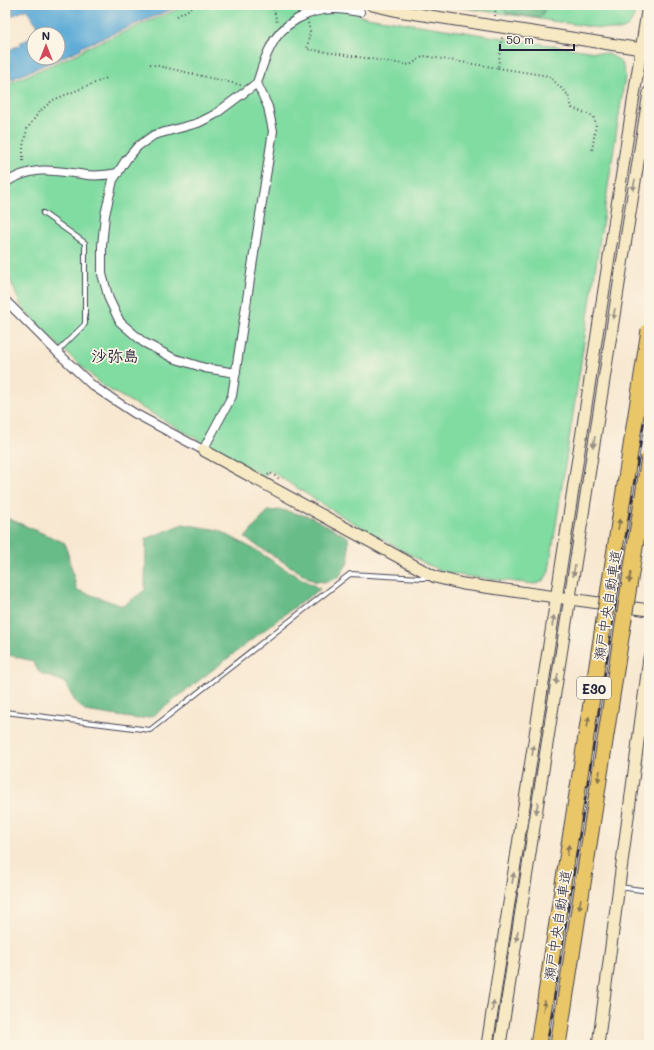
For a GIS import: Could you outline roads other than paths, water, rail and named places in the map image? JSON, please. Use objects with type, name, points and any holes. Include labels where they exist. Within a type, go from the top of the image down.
[{"type":"highway","name":"瀬戸中央自動車道","points":[[538,1045],[649,330]]},
{"type":"highway","name":"瀬戸中央自動車道","points":[[558,1045],[649,457]]},
{"type":"street","points":[[372,5],[398,11],[645,50]]},
{"type":"street","points":[[487,1045],[645,50],[648,5]]},
{"type":"street","points":[[236,373],[205,368],[173,358],[143,342],[120,322],[108,299],[102,274],[102,246],[105,215],[113,180],[126,160],[138,146],[154,135],[198,123],[209,118],[257,83],[270,48],[288,25],[306,14],[316,11],[336,9],[360,12]]},
{"type":"street","points":[[203,450],[232,396],[273,131],[268,107],[257,83]]},
{"type":"street","points":[[500,1045],[649,92]]},
{"type":"street","points":[[5,183],[19,175],[36,170],[56,170],[97,175],[118,173]]},
{"type":"street","points":[[5,300],[93,386],[134,413],[435,577],[463,584],[649,610]]},
{"type":"street","points":[[598,1045],[649,658]]},
{"type":"lane","points":[[43,213],[85,243],[85,324],[57,352]]},
{"type":"lane","points":[[5,712],[150,730],[350,574],[422,578],[435,577]]},
{"type":"lane","points":[[619,887],[649,891]]},
{"type":"water","points":[[13,5],[182,5],[81,47],[81,49],[66,56],[66,26],[36,26],[27,9],[12,16]]},
{"type":"water","points":[[26,40],[26,66],[42,66],[5,82],[5,53],[19,46],[21,42]]},
{"type":"railway","points":[[546,1045],[649,382]]},
{"type":"district","name":"沙弥島","points":[[115,355]]}]
